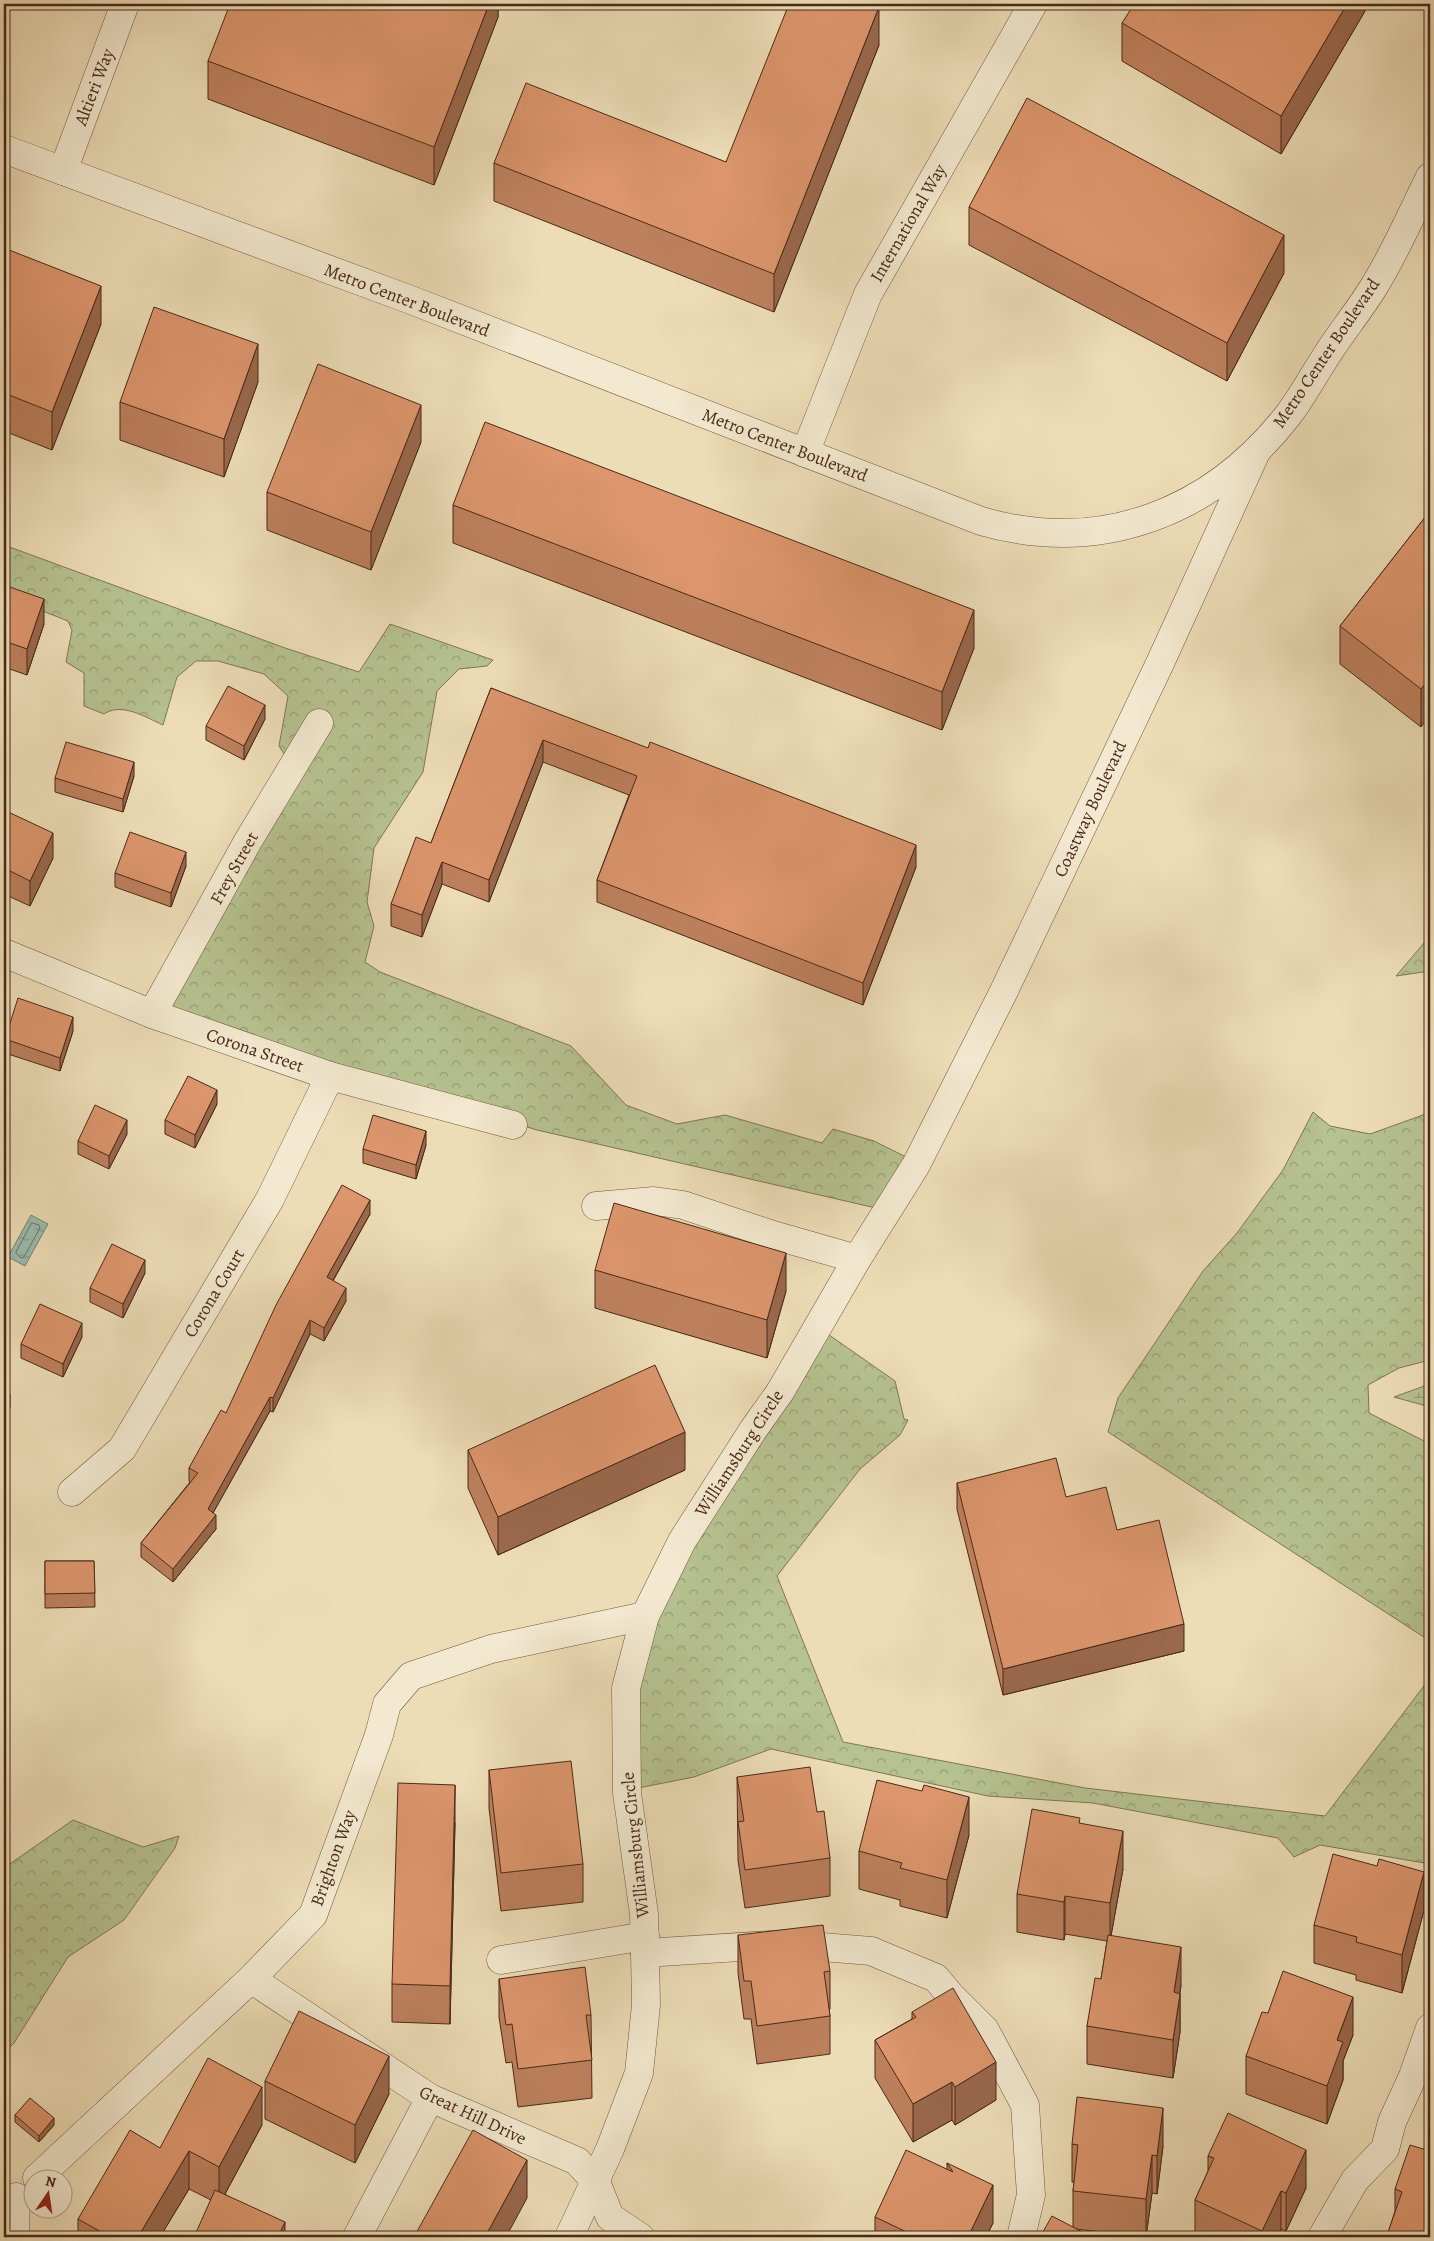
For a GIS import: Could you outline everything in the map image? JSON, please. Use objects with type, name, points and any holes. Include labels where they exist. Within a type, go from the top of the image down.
[{"type":"street","name":"Altieri Way","points":[[63,171],[125,4]]},
{"type":"street","name":"International Way","points":[[805,453],[868,294],[1033,4]]},
{"type":"street","name":"Metro Center Boulevard","points":[[4,149],[411,300],[981,521],[1026,531],[1065,533],[1102,530],[1140,523],[1176,508],[1209,490],[1237,469],[1257,450],[1290,413],[1374,287],[1430,176]]},
{"type":"street","name":"Coastway Boulevard","points":[[916,1165],[1008,984],[1161,661],[1257,450]]},
{"type":"street","name":"Frey Street","points":[[152,1014],[248,841],[318,723]]},
{"type":"street","name":"Corona Street","points":[[4,953],[152,1014],[330,1076],[513,1125]]},
{"type":"street","name":"Corona Court","points":[[72,1492],[122,1449],[270,1199],[330,1076]]},
{"type":"street","name":"Williamsburg Circle","points":[[569,2237],[596,2182],[638,2073],[646,2005],[645,1945],[644,1914],[627,1793],[626,1688],[645,1616],[682,1541],[753,1430],[780,1392],[857,1258],[916,1165]]},
{"type":"street","points":[[596,1206],[654,1201],[682,1205],[773,1235],[857,1258]]},
{"type":"street","name":"Brighton Way","points":[[48,2168],[251,1979],[313,1915],[379,1735],[387,1704],[411,1676],[491,1650],[645,1616]]},
{"type":"street","points":[[501,1960],[645,1945],[786,1944],[872,1951],[936,1978],[985,2030],[1025,2105],[1031,2195],[1021,2237]]},
{"type":"street","name":"Great Hill Drive","points":[[251,1979],[430,2098],[576,2161],[596,2182]]},
{"type":"street","points":[[1322,2237],[1355,2180],[1385,2149],[1392,2122],[1413,2076],[1430,2028]]},
{"type":"street","points":[[357,2237],[430,2098]]},
{"type":"street","points":[[596,2182],[610,2217],[640,2237]]},
{"type":"street","points":[[16,2237],[18,2196]]},
{"type":"green space","points":[[4,545],[285,648],[359,672],[390,624],[493,660],[487,666],[459,669],[437,691],[423,772],[374,848],[367,902],[374,926],[365,962],[380,972],[571,1046],[626,1105],[677,1124],[725,1115],[822,1143],[833,1129],[874,1141],[916,1162],[889,1211],[537,1130],[157,1013],[290,763],[279,746],[288,696],[264,674],[218,661],[196,661],[177,677],[163,725],[126,710],[111,711],[104,714],[84,706],[84,673],[66,662],[72,630],[68,621],[4,593]]},
{"type":"green space","points":[[1430,936],[1430,971],[1396,976]]},
{"type":"green space","points":[[1430,1109],[1430,1360],[1399,1368],[1368,1385],[1369,1413],[1430,1444],[1430,1641],[1108,1432],[1118,1398],[1203,1271],[1237,1233],[1283,1170],[1313,1112],[1330,1126],[1370,1134],[1423,1115]]},
{"type":"green space","points":[[822,1330],[895,1381],[904,1419],[908,1420],[900,1435],[860,1469],[777,1576],[843,1742],[1085,1788],[1325,1816],[1430,1678],[1430,1864],[1320,1845],[1294,1857],[1278,1838],[1093,1803],[988,1796],[771,1749],[694,1777],[633,1789],[640,1635]]},
{"type":"green space","points":[[1430,1384],[1430,1407],[1394,1397]]},
{"type":"green space","points":[[73,1820],[143,1847],[179,1836],[175,1848],[124,1920],[68,1957],[14,2043],[4,2053],[4,1868]]},
{"type":"water","points":[[31,1215],[48,1224],[25,1266],[8,1257]]},
{"type":"building","points":[[230,4],[489,4],[434,147],[208,61]]},
{"type":"building","points":[[789,4],[870,4],[879,7],[774,274],[494,163],[526,83],[726,162]]},
{"type":"building","points":[[1134,4],[1347,4],[1281,116],[1122,23]]},
{"type":"building","points":[[1027,98],[1284,235],[1227,343],[969,207]]},
{"type":"building","points":[[4,248],[101,286],[52,412],[4,393]]},
{"type":"building","points":[[154,307],[258,344],[224,439],[120,402]]},
{"type":"building","points":[[318,364],[421,405],[371,532],[267,492]]},
{"type":"building","points":[[485,422],[974,610],[942,692],[453,505]]},
{"type":"building","points":[[1430,511],[1430,678],[1421,689],[1340,626]]},
{"type":"building","points":[[4,585],[44,599],[27,649],[4,641]]},
{"type":"building","points":[[228,686],[265,705],[244,746],[206,726]]},
{"type":"building","points":[[491,688],[648,748],[650,742],[916,845],[863,983],[597,880],[637,776],[543,740],[489,880],[442,862],[422,915],[391,904],[416,837],[431,843]]},
{"type":"building","points":[[66,742],[134,762],[123,799],[55,778]]},
{"type":"building","points":[[4,810],[53,833],[30,881],[4,868]]},
{"type":"building","points":[[130,832],[186,852],[171,893],[115,873]]},
{"type":"building","points":[[18,998],[73,1017],[60,1058],[5,1039]]},
{"type":"building","points":[[188,1076],[217,1090],[195,1135],[165,1120]]},
{"type":"building","points":[[95,1105],[127,1120],[109,1156],[78,1141]]},
{"type":"building","points":[[373,1115],[426,1131],[416,1165],[363,1149]]},
{"type":"building","points":[[342,1185],[370,1200],[327,1277],[346,1288],[324,1328],[310,1320],[273,1398],[270,1397],[208,1509],[216,1515],[173,1569],[141,1543],[198,1473],[189,1468],[221,1410],[226,1413],[276,1305]]},
{"type":"building","points":[[614,1203],[786,1253],[767,1320],[595,1270]]},
{"type":"building","points":[[112,1244],[145,1260],[123,1304],[90,1288]]},
{"type":"building","points":[[40,1304],[82,1323],[63,1364],[21,1344]]},
{"type":"building","points":[[655,1365],[685,1432],[498,1517],[468,1450]]},
{"type":"building","points":[[4,1388],[10,1394],[4,1400]]},
{"type":"building","points":[[1056,1458],[1066,1497],[1106,1487],[1117,1530],[1159,1520],[1184,1624],[1003,1669],[957,1483]]},
{"type":"building","points":[[45,1561],[94,1561],[95,1593],[45,1594]]},
{"type":"building","points":[[571,1761],[583,1864],[501,1873],[489,1770]]},
{"type":"building","points":[[810,1767],[817,1812],[824,1811],[830,1858],[745,1870],[738,1822],[744,1821],[737,1777]]},
{"type":"building","points":[[877,1780],[922,1791],[924,1785],[969,1797],[947,1880],[900,1868],[902,1863],[859,1851]]},
{"type":"building","points":[[398,1783],[455,1785],[450,1986],[392,1984]]},
{"type":"building","points":[[1032,1809],[1080,1818],[1079,1823],[1123,1831],[1110,1903],[1065,1896],[1064,1902],[1017,1894]]},
{"type":"building","points":[[1333,1854],[1377,1866],[1379,1859],[1424,1872],[1402,1955],[1356,1942],[1357,1937],[1314,1925]]},
{"type":"building","points":[[823,1925],[830,1971],[824,1972],[830,2016],[757,2026],[751,1981],[744,1981],[738,1935]]},
{"type":"building","points":[[1108,1935],[1181,1947],[1174,1992],[1180,1994],[1173,2040],[1087,2026],[1095,1978],[1101,1979]]},
{"type":"building","points":[[585,1967],[591,2015],[586,2015],[592,2060],[518,2069],[512,2024],[506,2025],[499,1979]]},
{"type":"building","points":[[1283,1971],[1353,1997],[1337,2040],[1343,2042],[1327,2086],[1246,2056],[1262,2012],[1268,2013]]},
{"type":"building","points":[[953,1988],[996,2062],[955,2087],[952,2082],[913,2104],[875,2040],[916,2017],[912,2012]]},
{"type":"building","points":[[299,2011],[389,2056],[355,2125],[265,2081]]},
{"type":"building","points":[[208,2058],[262,2087],[219,2167],[189,2151],[138,2237],[110,2237],[78,2219],[130,2130],[160,2148]]},
{"type":"building","points":[[1077,2097],[1163,2108],[1157,2156],[1152,2155],[1146,2199],[1073,2191],[1078,2145],[1072,2144]]},
{"type":"building","points":[[30,2098],[54,2118],[39,2136],[15,2115]]},
{"type":"building","points":[[1228,2113],[1306,2150],[1286,2193],[1281,2191],[1262,2231],[1195,2200],[1214,2158],[1208,2156]]},
{"type":"building","points":[[473,2130],[527,2160],[485,2237],[414,2237]]},
{"type":"building","points":[[1410,2145],[1430,2151],[1430,2237],[1394,2237],[1387,2235],[1402,2192],[1395,2189]]},
{"type":"building","points":[[906,2150],[953,2172],[947,2163],[993,2185],[968,2237],[915,2237],[875,2217]]},
{"type":"building","points":[[215,2190],[285,2222],[278,2237],[194,2237]]},
{"type":"building","points":[[1052,2216],[1092,2237],[1040,2237]]}]
